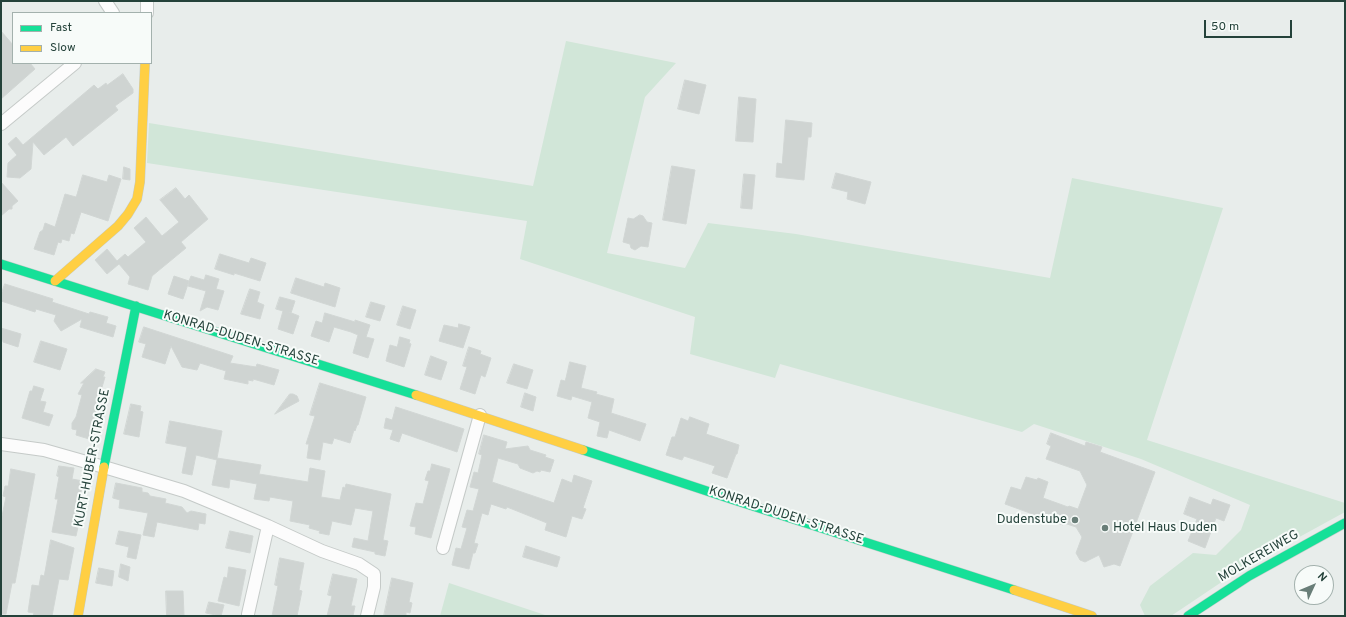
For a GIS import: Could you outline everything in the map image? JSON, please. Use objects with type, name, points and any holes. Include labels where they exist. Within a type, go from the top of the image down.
[{"type":"street","points":[[105,1],[112,12]]},
{"type":"street","points":[[146,12],[147,1]]},
{"type":"street","points":[[1,124],[74,64]]},
{"type":"street","points":[[55,281],[118,226],[128,214],[137,199],[140,182],[145,64]]},
{"type":"street","name":"KONRAD-DUDEN-STRASSE","points":[[1,264],[480,415],[731,499],[1092,616]]},
{"type":"street","name":"KURT-HUBER-STRASSE","points":[[78,616],[104,467],[136,306]]},
{"type":"street","points":[[443,548],[480,415]]},
{"type":"street","points":[[1,444],[44,450],[184,491],[268,526],[322,551],[359,564],[374,574],[374,587],[367,616]]},
{"type":"street","name":"MOLKEREIWEG","points":[[1188,616],[1249,576],[1345,523]]},
{"type":"street","points":[[248,614],[268,526]]},
{"type":"green space","points":[[566,41],[676,63],[645,97],[607,253],[685,268],[708,223],[796,234],[1050,278],[1072,178],[1223,208],[1147,440],[1345,503],[1345,512],[1241,569],[1171,616],[1145,616],[1140,605],[1150,586],[1193,553],[1216,555],[1241,530],[1250,505],[1141,459],[1034,424],[1022,432],[780,364],[775,378],[690,354],[695,317],[520,259],[527,221],[147,163],[149,123],[533,186]]},
{"type":"green space","points":[[449,583],[548,616],[440,616]]},
{"type":"building","points":[[1,31],[12,44],[12,64],[31,64],[35,69],[1,99]]},
{"type":"building","points":[[123,74],[133,89],[133,93],[115,106],[118,110],[73,146],[66,137],[44,155],[33,142],[31,169],[20,178],[7,177],[8,163],[17,155],[8,144],[16,137],[23,145],[94,85],[98,89],[106,83],[107,85]]},
{"type":"building","points":[[685,80],[706,85],[699,114],[678,109]]},
{"type":"building","points":[[739,97],[756,99],[753,142],[736,141]]},
{"type":"building","points":[[786,120],[812,123],[811,137],[808,137],[804,180],[776,177],[777,163],[782,164]]},
{"type":"building","points":[[672,166],[695,170],[686,224],[663,220]]},
{"type":"building","points":[[124,167],[130,169],[130,180],[123,179]]},
{"type":"building","points":[[836,173],[871,182],[865,204],[847,199],[848,192],[832,188]]},
{"type":"building","points":[[744,174],[755,175],[752,209],[741,208]]},
{"type":"building","points":[[83,175],[107,182],[109,175],[121,179],[108,221],[81,212],[74,234],[71,233],[69,241],[62,239],[61,243],[58,242],[54,255],[34,249],[45,223],[55,227],[65,194],[76,197]]},
{"type":"building","points":[[1,182],[18,201],[12,206],[12,209],[9,209],[1,216]]},
{"type":"building","points":[[176,188],[185,199],[189,195],[208,219],[181,242],[186,248],[152,276],[148,290],[128,284],[130,277],[119,264],[107,274],[95,260],[107,249],[117,261],[125,254],[128,257],[146,242],[134,228],[146,217],[162,236],[179,222],[160,200]]},
{"type":"building","points":[[640,215],[643,216],[647,222],[652,223],[648,247],[641,246],[635,250],[631,248],[630,244],[623,242],[628,218],[633,219]]},
{"type":"building","points":[[220,254],[249,263],[251,258],[266,263],[260,281],[215,269]]},
{"type":"building","points":[[206,275],[219,279],[216,289],[224,291],[218,310],[207,307],[200,311],[206,291],[188,286],[191,276],[204,280]]},
{"type":"building","points":[[174,276],[189,281],[183,299],[168,294]]},
{"type":"building","points":[[296,278],[324,287],[325,283],[340,288],[335,307],[291,293]]},
{"type":"building","points":[[5,284],[53,299],[52,302],[89,314],[90,312],[108,317],[106,323],[116,326],[113,337],[80,327],[82,319],[61,331],[54,321],[56,315],[36,309],[35,312],[1,301],[1,295]]},
{"type":"building","points":[[250,289],[260,292],[257,302],[264,305],[260,319],[241,314]]},
{"type":"building","points":[[280,297],[295,301],[291,313],[299,316],[293,334],[278,329],[283,311],[276,309]]},
{"type":"building","points":[[371,302],[385,306],[380,321],[366,317]]},
{"type":"building","points":[[403,306],[416,310],[410,329],[397,325]]},
{"type":"building","points":[[325,313],[370,325],[366,337],[374,339],[368,358],[353,353],[358,335],[351,332],[334,327],[329,342],[311,336],[316,321],[322,323]]},
{"type":"building","points":[[459,324],[470,327],[463,348],[439,341],[444,325],[458,328]]},
{"type":"building","points":[[144,327],[233,356],[230,363],[256,367],[257,364],[279,370],[274,385],[253,379],[253,381],[248,380],[248,384],[224,379],[226,371],[200,363],[197,370],[182,367],[171,346],[165,364],[142,357],[146,344],[139,342]]},
{"type":"building","points":[[1,328],[21,334],[18,347],[1,340]]},
{"type":"building","points":[[400,337],[410,340],[409,343],[411,344],[404,367],[386,361],[390,345],[397,347]]},
{"type":"building","points":[[41,341],[67,349],[60,370],[34,362]]},
{"type":"building","points":[[469,347],[481,351],[480,354],[491,358],[485,377],[481,375],[475,394],[460,389],[467,367],[463,366]]},
{"type":"building","points":[[431,356],[447,362],[441,380],[425,375]]},
{"type":"building","points":[[570,362],[586,366],[581,388],[597,392],[596,394],[614,399],[611,413],[646,424],[640,441],[609,430],[607,438],[597,436],[600,422],[588,418],[592,402],[572,396],[571,400],[557,396],[561,380],[565,381]]},
{"type":"building","points":[[514,364],[533,370],[527,389],[507,383]]},
{"type":"building","points":[[96,369],[105,372],[103,377],[105,377],[95,411],[99,412],[89,439],[76,435],[77,430],[72,429],[72,423],[76,417],[82,395],[78,394],[84,383],[81,383]]},
{"type":"building","points":[[320,383],[366,397],[358,425],[355,431],[354,430],[350,443],[334,438],[332,444],[323,442],[320,460],[307,458],[309,444],[306,444],[315,416],[310,415]]},
{"type":"building","points":[[34,386],[44,389],[40,401],[46,402],[43,412],[53,415],[49,426],[22,418],[30,391],[32,391]]},
{"type":"building","points":[[525,393],[536,397],[533,411],[521,407]]},
{"type":"building","points":[[290,394],[297,396],[299,401],[275,414]]},
{"type":"building","points":[[131,404],[141,406],[140,411],[143,412],[139,437],[124,434]]},
{"type":"building","points":[[396,407],[464,429],[457,452],[402,433],[399,442],[390,439],[393,430],[384,428],[386,418],[392,420]]},
{"type":"building","points":[[690,417],[709,424],[706,434],[739,445],[727,478],[712,473],[715,466],[684,456],[682,460],[666,455],[672,437],[675,437],[681,418],[688,421]]},
{"type":"building","points":[[170,421],[222,431],[217,458],[261,465],[259,474],[308,482],[310,468],[325,471],[321,497],[340,500],[343,487],[345,488],[346,484],[391,494],[383,540],[388,541],[385,556],[375,554],[375,552],[352,547],[354,538],[368,541],[373,511],[355,508],[351,525],[332,521],[329,535],[319,533],[320,531],[309,528],[310,525],[290,521],[293,501],[270,497],[269,501],[254,499],[257,484],[230,479],[229,488],[212,485],[217,460],[196,455],[192,475],[182,473],[187,447],[166,443]]},
{"type":"building","points":[[1051,433],[1085,446],[1086,442],[1102,447],[1100,452],[1155,472],[1120,566],[1114,564],[1104,567],[1099,555],[1085,562],[1080,560],[1076,553],[1082,537],[1076,527],[1064,523],[1063,525],[1005,504],[1011,487],[1021,490],[1026,477],[1037,480],[1038,478],[1048,482],[1043,498],[1078,509],[1087,485],[1080,471],[1046,459],[1051,446],[1047,444]]},
{"type":"building","points":[[484,435],[507,442],[505,449],[528,446],[530,450],[546,455],[545,457],[554,460],[550,472],[541,470],[540,472],[537,471],[533,473],[520,468],[518,464],[498,458],[492,482],[554,503],[562,479],[572,483],[574,475],[592,481],[583,508],[586,509],[582,519],[572,516],[566,537],[545,530],[547,523],[507,507],[506,509],[491,504],[488,515],[482,513],[474,543],[478,544],[475,553],[473,553],[469,569],[452,565],[456,548],[461,549],[467,528],[462,527],[467,510],[473,511],[479,489],[470,487],[474,472],[478,473],[482,455],[479,454]]},
{"type":"building","points":[[432,464],[450,469],[431,538],[415,534],[416,527],[410,526],[416,503],[423,504],[429,481],[425,480]]},
{"type":"building","points":[[59,466],[74,468],[72,479],[83,481],[78,508],[82,509],[76,536],[52,532],[58,499],[55,499],[59,477],[57,476]]},
{"type":"building","points":[[11,469],[35,474],[15,583],[12,583],[6,614],[1,614],[1,521],[6,497],[3,496],[5,486],[8,486]]},
{"type":"building","points":[[116,483],[142,488],[142,492],[148,493],[150,496],[166,499],[165,503],[182,507],[187,513],[191,511],[206,514],[205,524],[199,523],[198,530],[157,522],[154,537],[143,535],[148,513],[119,508],[120,500],[113,498]]},
{"type":"building","points":[[1190,497],[1211,505],[1213,499],[1230,505],[1224,521],[1216,518],[1205,548],[1188,541],[1197,519],[1184,514]]},
{"type":"building","points":[[119,531],[141,535],[136,559],[127,557],[129,547],[116,544]]},
{"type":"building","points":[[230,531],[253,536],[250,553],[226,548]]},
{"type":"building","points":[[51,540],[74,548],[68,580],[59,579],[52,616],[33,616],[34,613],[28,612],[32,585],[39,586],[41,575],[44,576]]},
{"type":"building","points":[[526,546],[560,557],[557,567],[523,557]]},
{"type":"building","points":[[280,558],[304,563],[299,590],[302,591],[297,616],[272,616],[278,586],[275,585]]},
{"type":"building","points":[[121,564],[130,567],[128,581],[119,577]]},
{"type":"building","points":[[229,567],[246,570],[239,606],[218,601],[224,577],[227,578]]},
{"type":"building","points":[[99,568],[114,571],[112,586],[96,583]]},
{"type":"building","points":[[333,574],[357,579],[351,606],[355,606],[353,616],[327,616],[332,596],[328,595]]},
{"type":"building","points":[[392,578],[413,583],[409,602],[412,603],[410,613],[406,612],[406,616],[384,616]]},
{"type":"building","points":[[166,591],[183,591],[184,615],[167,616]]},
{"type":"building","points":[[209,602],[224,605],[221,616],[206,613]]},
{"type":"traffic: fast","points":[[1,264],[416,395]]},
{"type":"traffic: fast","points":[[104,467],[136,306]]},
{"type":"traffic: fast","points":[[583,450],[1014,590]]},
{"type":"traffic: fast","points":[[1188,616],[1249,576],[1345,523]]},
{"type":"traffic: slow","points":[[55,281],[118,226],[128,214],[137,199],[140,182],[145,64]]},
{"type":"traffic: slow","points":[[416,395],[583,450]]},
{"type":"traffic: slow","points":[[78,616],[104,467]]},
{"type":"traffic: slow","points":[[1014,590],[1092,616]]},
{"type":"place","name":"Dudenstube","points":[[1075,520]]},
{"type":"place","name":"Hotel Haus Duden","points":[[1105,528]]}]
